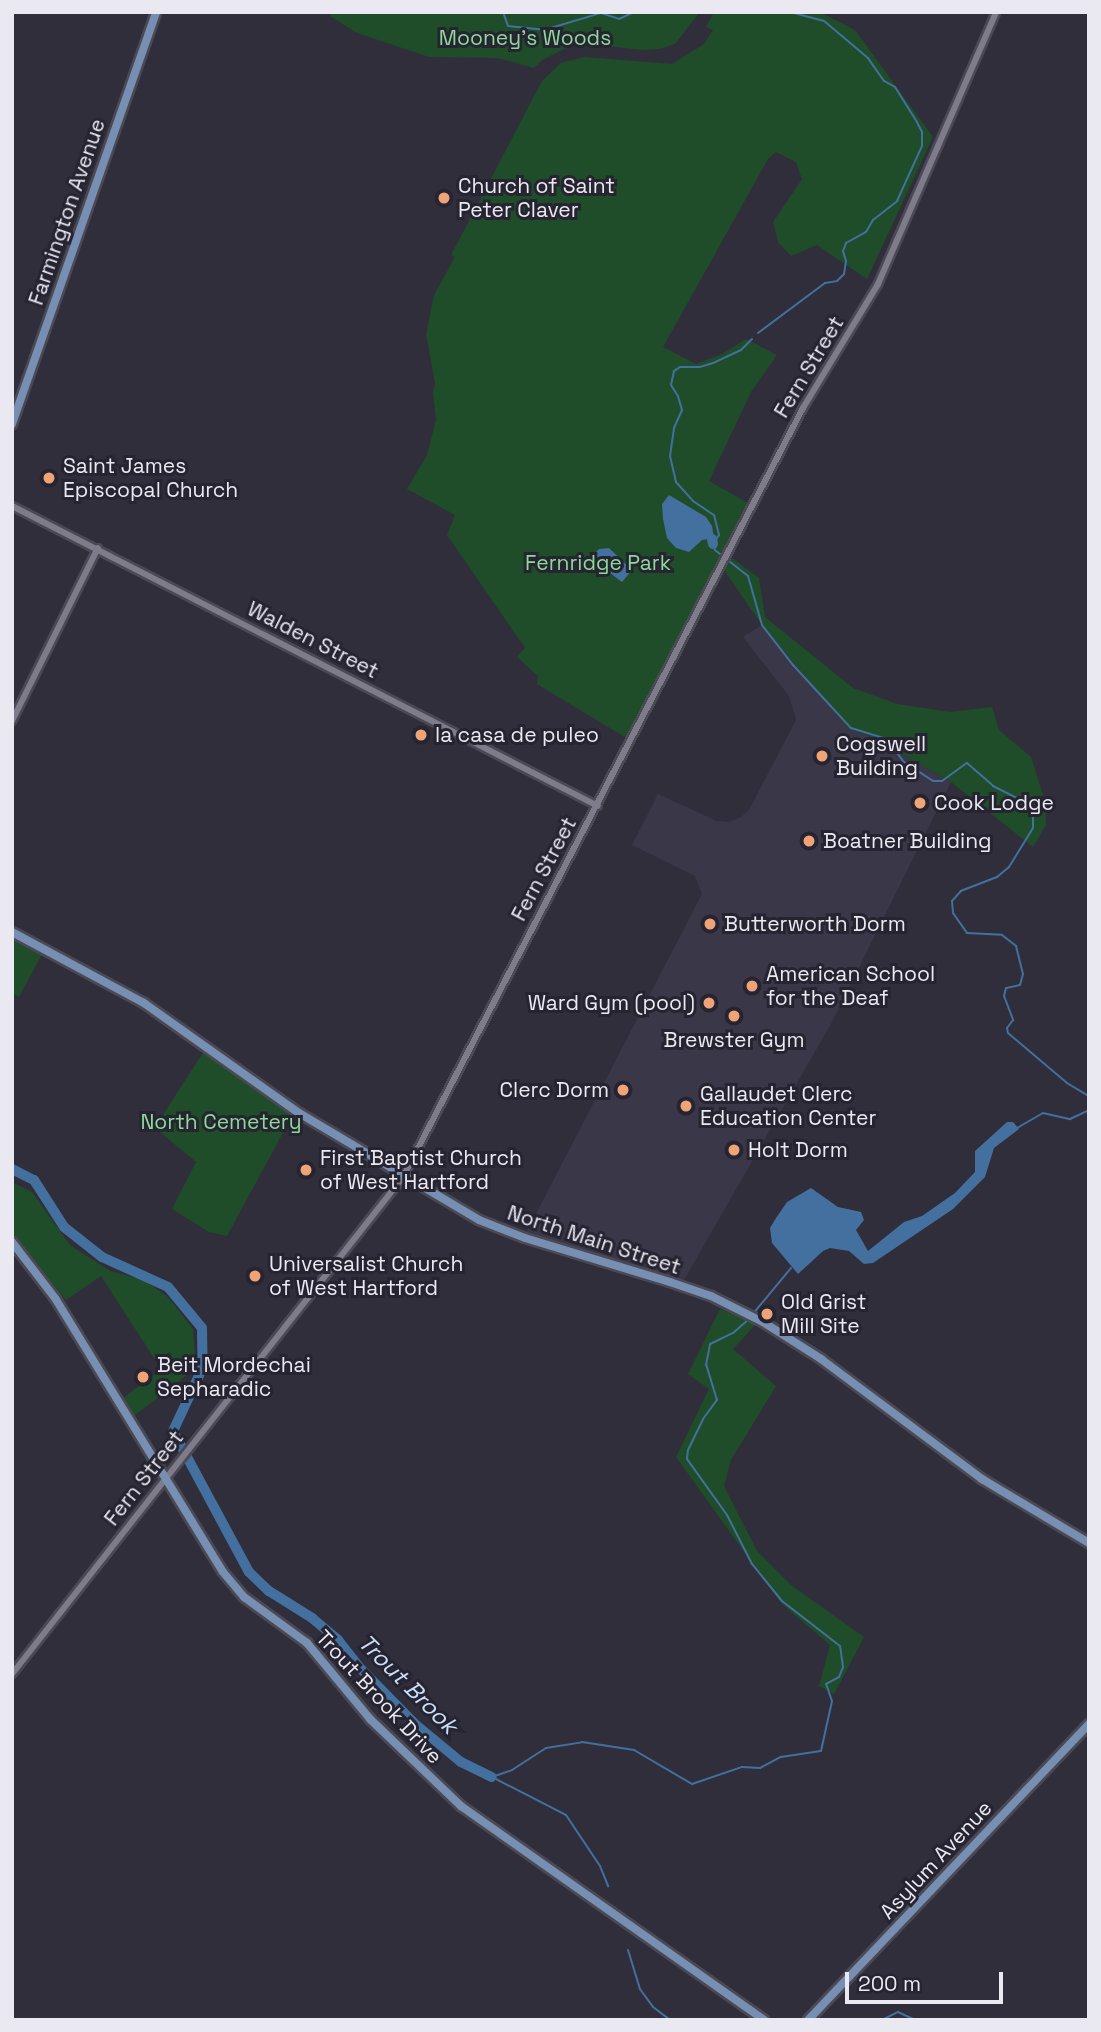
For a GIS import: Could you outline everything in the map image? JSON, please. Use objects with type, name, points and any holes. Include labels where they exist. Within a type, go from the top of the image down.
[{"type":"main road","name":"Farmington Avenue","points":[[12,410],[153,12]]},
{"type":"main road","name":"Farmington Avenue","points":[[12,424],[153,12]]},
{"type":"main road","name":"North Main Street","points":[[12,932],[144,1003],[299,1113],[402,1177],[495,1227],[670,1282],[763,1322],[821,1359],[982,1479],[1089,1543]]},
{"type":"main road","name":"Trout Brook Drive","points":[[12,1242],[78,1333],[236,1588],[262,1612],[307,1643],[353,1701],[445,1792],[486,1825],[764,2020]]},
{"type":"main road","name":"Asylum Avenue","points":[[808,2020],[1089,1724]]},
{"type":"street","name":"Fern Street","points":[[12,1674],[402,1177],[816,386],[878,284],[996,12]]},
{"type":"street","name":"Walden Street","points":[[12,506],[597,806]]},
{"type":"street","points":[[12,721],[98,548]]},
{"type":"shaded area","name":"American School for the Deaf","points":[[762,625],[849,729],[870,736],[951,782],[832,1022],[684,1280],[526,1233],[702,894],[695,876],[632,845],[658,794],[717,821],[729,822],[741,817],[749,810],[796,720],[789,696],[743,637]]},
{"type":"green space","name":"Mooney's Woods","points":[[332,12],[700,12],[675,44],[660,49],[642,50],[591,44],[572,45],[542,60],[534,68],[498,58],[429,57],[357,33],[330,16]]},
{"type":"green space","name":"Fernridge Park","points":[[714,12],[820,12],[855,30],[933,137],[867,279],[817,245],[791,256],[778,242],[773,222],[802,179],[796,162],[776,152],[768,159],[663,347],[696,364],[724,353],[746,339],[777,355],[751,392],[709,481],[748,503],[628,739],[537,684],[538,676],[517,657],[525,648],[447,535],[455,515],[407,489],[427,455],[436,420],[433,392],[435,383],[426,334],[434,295],[455,257],[451,255],[542,81],[561,63],[584,57],[672,64],[704,44],[713,30],[706,27]]},
{"type":"green space","points":[[732,558],[759,578],[765,617],[853,688],[897,704],[950,712],[992,707],[999,730],[1031,757],[1045,801],[1046,825],[1033,847],[951,782],[870,736],[849,729],[762,625],[724,570]]},
{"type":"green space","points":[[12,937],[42,954],[19,997],[12,993]]},
{"type":"green space","name":"North Cemetery","points":[[204,1051],[292,1116],[227,1236],[209,1232],[172,1209],[196,1162],[160,1132],[159,1121]]},
{"type":"green space","points":[[12,1182],[32,1192],[70,1245],[110,1271],[144,1280],[168,1297],[193,1329],[196,1368],[134,1416],[123,1398],[174,1360],[170,1352],[156,1361],[101,1276],[66,1300],[12,1233]]},
{"type":"green space","points":[[720,1309],[757,1323],[733,1349],[776,1386],[731,1460],[724,1486],[757,1551],[791,1585],[864,1637],[834,1694],[819,1686],[830,1645],[781,1603],[676,1457],[709,1389],[688,1374]]},
{"type":"water","points":[[669,495],[706,517],[712,526],[714,538],[702,540],[689,552],[676,548],[667,538],[663,519],[662,504]]},
{"type":"water","points":[[609,548],[632,570],[622,582],[602,567],[604,560],[592,556],[599,549]]},
{"type":"water","points":[[1007,1122],[1013,1122],[1019,1129],[994,1148],[985,1177],[953,1209],[873,1263],[864,1264],[849,1251],[830,1248],[798,1274],[772,1243],[770,1228],[787,1202],[811,1188],[838,1207],[861,1212],[864,1220],[856,1230],[868,1251],[904,1222],[922,1216],[955,1193],[975,1172],[975,1151]]},
{"type":"waterway","name":"Trout Brook","points":[[503,12],[508,26],[544,30],[601,13],[619,19],[634,12]]},
{"type":"waterway","name":"Trout Brook","points":[[758,333],[825,283],[837,281],[844,274],[846,261],[843,251],[846,243],[866,232],[873,220],[897,201],[922,146],[922,132],[917,122],[895,87],[884,81],[868,58],[824,21],[791,12]]},
{"type":"waterway","name":"Trout Brook","points":[[752,339],[741,350],[713,363],[700,367],[680,367],[674,371],[671,385],[682,410],[674,428],[670,456],[676,482],[693,501],[714,515],[719,535],[713,544],[715,550],[748,576],[762,625],[793,665],[851,728],[887,739],[904,762],[933,781],[942,781],[967,763],[993,786],[1026,803],[1033,811],[1033,828],[1009,867],[997,877],[961,891],[952,901],[953,913],[967,933],[1002,935],[1016,946],[1023,974],[1020,985],[1006,988],[1004,996],[1013,1020],[1007,1028],[1008,1033],[1067,1083],[1089,1096]]},
{"type":"waterway","name":"Trout Brook","points":[[712,539],[713,544]]},
{"type":"waterway","name":"Trout Brook","points":[[1017,1128],[1043,1113],[1070,1119],[1089,1110]]},
{"type":"waterway","name":"Trout Brook","points":[[12,1169],[34,1180],[64,1227],[102,1257],[168,1287],[202,1328],[203,1367],[173,1431],[249,1572],[269,1591],[312,1618],[338,1640],[361,1669],[415,1724],[461,1762],[492,1777]]},
{"type":"waterway","name":"Trout Brook","points":[[752,1315],[791,1268]]},
{"type":"waterway","name":"Trout Brook","points":[[492,1777],[512,1770],[546,1748],[582,1742],[634,1750],[692,1784],[742,1767],[760,1768],[781,1757],[821,1751],[832,1701],[826,1684],[839,1677],[843,1667],[840,1646],[782,1601],[752,1564],[727,1515],[687,1459],[688,1450],[703,1419],[717,1400],[706,1365],[710,1344],[733,1333],[749,1319]]},
{"type":"waterway","points":[[492,1777],[566,1815],[600,1866],[608,1886]]},
{"type":"waterway","points":[[628,1950],[640,1989],[653,2007],[670,2020]]},
{"type":"waterway","points":[[882,2020],[898,2012],[915,2020]]},
{"type":"place","name":"Church of Saint Peter Claver","points":[[444,198]]},
{"type":"place","name":"Saint James Episcopal Church","points":[[49,478]]},
{"type":"place","name":"la casa de puleo","points":[[421,735]]},
{"type":"place","name":"Cogswell Building","points":[[822,756]]},
{"type":"place","name":"Cook Lodge","points":[[920,803]]},
{"type":"place","name":"Boatner Building","points":[[809,841]]},
{"type":"place","name":"Butterworth Dorm","points":[[710,924]]},
{"type":"place","name":"American School for the Deaf","points":[[752,986]]},
{"type":"place","name":"Ward Gym (pool)","points":[[709,1003]]},
{"type":"place","name":"Brewster Gym","points":[[734,1016]]},
{"type":"place","name":"Clerc Dorm","points":[[623,1090]]},
{"type":"place","name":"Gallaudet Clerc Education Center","points":[[686,1106]]},
{"type":"place","name":"Holt Dorm","points":[[734,1150]]},
{"type":"place","name":"First Baptist Church of West Hartford","points":[[306,1170]]},
{"type":"place","name":"Universalist Church of West Hartford","points":[[255,1276]]},
{"type":"place","name":"Old Grist Mill Site","points":[[767,1314]]},
{"type":"place","name":"Beit Mordechai Sepharadic","points":[[143,1377]]}]
